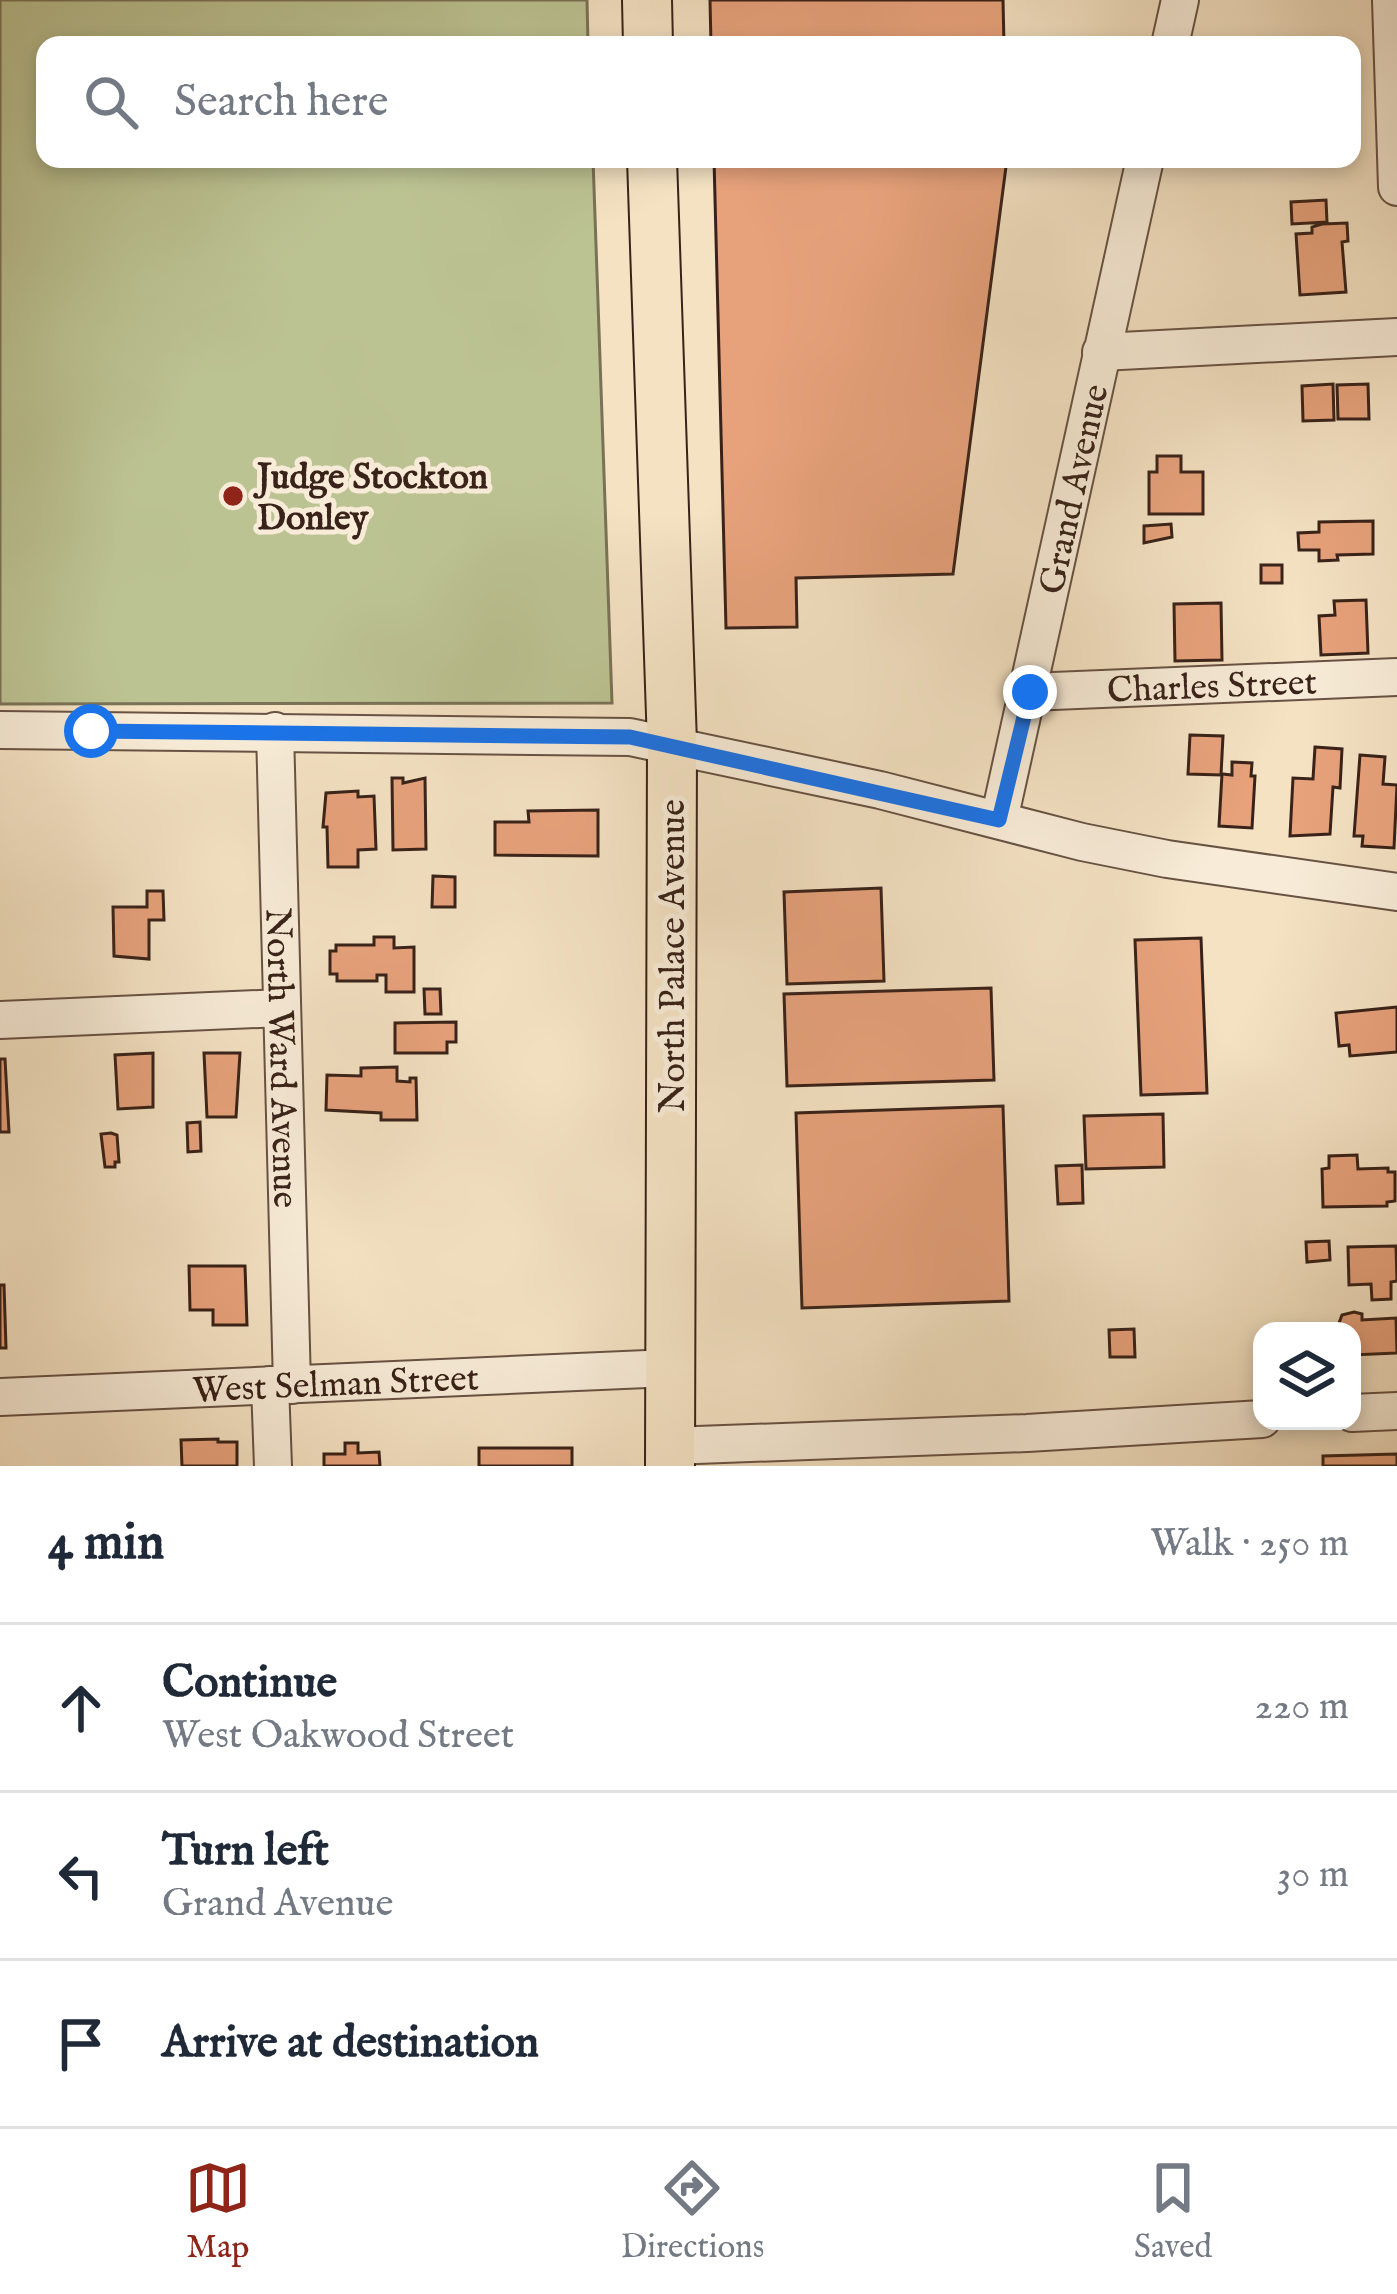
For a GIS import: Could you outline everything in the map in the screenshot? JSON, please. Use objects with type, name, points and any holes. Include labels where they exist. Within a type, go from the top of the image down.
[{"type":"main road","points":[[647,0],[648,36]]},
{"type":"main road","name":"North Palace Avenue","points":[[652,168],[672,744],[670,1456]]},
{"type":"street","points":[[1172,36],[1180,0]]},
{"type":"street","points":[[1390,0],[1397,188]]},
{"type":"street","name":"Grand Avenue","points":[[999,820],[1142,168]]},
{"type":"street","points":[[1101,352],[1397,337]]},
{"type":"street","name":"Charles Street","points":[[1030,692],[1397,677]]},
{"type":"street","points":[[0,730],[630,737],[1082,842],[1397,892]]},
{"type":"street","name":"North Ward Avenue","points":[[273,1466],[281,1385],[282,1008],[275,731]]},
{"type":"street","points":[[0,1020],[282,1008]]},
{"type":"street","name":"West Selman Street","points":[[0,1397],[670,1368]]},
{"type":"street","points":[[1361,1413],[1397,1411]]},
{"type":"street","points":[[670,1456],[1028,1449],[1253,1420]]},
{"type":"green space","points":[[0,0],[587,0],[588,36],[36,36],[36,168],[593,168],[612,703],[0,704]]},
{"type":"building","points":[[710,0],[1003,0],[1004,36],[711,36]]},
{"type":"building","points":[[714,168],[1006,168],[953,574],[796,578],[797,627],[726,628]]},
{"type":"building","points":[[1326,200],[1327,222],[1292,224],[1291,202]]},
{"type":"building","points":[[1347,223],[1348,241],[1342,242],[1346,292],[1300,295],[1296,234],[1312,233],[1312,227],[1322,224]]},
{"type":"building","points":[[1333,384],[1334,420],[1303,421],[1302,386]]},
{"type":"building","points":[[1368,384],[1369,419],[1338,419],[1337,385]]},
{"type":"building","points":[[1157,456],[1181,456],[1181,472],[1203,472],[1203,514],[1149,514],[1149,472],[1157,472]]},
{"type":"building","points":[[1373,521],[1373,554],[1337,555],[1338,560],[1319,561],[1319,550],[1299,550],[1298,533],[1319,532],[1319,522]]},
{"type":"building","points":[[1171,524],[1172,537],[1144,543],[1144,526]]},
{"type":"building","points":[[1261,565],[1282,565],[1282,583],[1261,583]]},
{"type":"building","points":[[1366,600],[1368,653],[1321,655],[1319,616],[1335,615],[1334,601]]},
{"type":"building","points":[[1221,603],[1222,660],[1175,661],[1174,604]]},
{"type":"building","points":[[1190,735],[1223,736],[1221,775],[1188,774]]},
{"type":"building","points":[[1315,747],[1342,749],[1330,834],[1290,836],[1293,778],[1313,779]]},
{"type":"building","points":[[1360,755],[1385,757],[1383,784],[1397,785],[1394,848],[1362,846],[1363,836],[1354,836]]},
{"type":"building","points":[[1232,762],[1252,763],[1252,828],[1219,826],[1222,774],[1232,775]]},
{"type":"building","points":[[392,778],[403,778],[403,783],[425,778],[426,849],[393,850]]},
{"type":"building","points":[[358,791],[358,797],[374,796],[376,849],[358,850],[358,867],[328,867],[327,827],[323,827],[326,793]]},
{"type":"building","points":[[598,810],[598,856],[495,855],[495,822],[529,822],[528,811]]},
{"type":"building","points":[[433,876],[455,877],[455,907],[432,907]]},
{"type":"building","points":[[881,888],[884,981],[787,984],[784,892]]},
{"type":"building","points":[[147,891],[163,891],[164,920],[149,920],[149,959],[114,956],[113,907],[147,907]]},
{"type":"building","points":[[374,937],[394,937],[394,948],[414,947],[414,992],[386,992],[386,975],[377,975],[377,981],[337,981],[337,974],[330,974],[330,951],[336,951],[336,945],[374,945]]},
{"type":"building","points":[[1201,938],[1207,1093],[1141,1095],[1135,940]]},
{"type":"building","points":[[991,988],[994,1080],[787,1086],[784,994]]},
{"type":"building","points":[[424,989],[440,989],[441,1014],[425,1014]]},
{"type":"building","points":[[1397,1007],[1397,1052],[1350,1056],[1349,1045],[1339,1046],[1336,1013]]},
{"type":"building","points":[[456,1022],[456,1042],[447,1042],[447,1053],[395,1053],[395,1023]]},
{"type":"building","points":[[153,1053],[153,1107],[118,1109],[115,1055]]},
{"type":"building","points":[[204,1053],[240,1053],[236,1117],[207,1117]]},
{"type":"building","points":[[0,1059],[5,1059],[9,1132],[0,1132]]},
{"type":"building","points":[[397,1067],[397,1081],[416,1078],[417,1120],[381,1120],[381,1113],[326,1110],[327,1075],[361,1076],[361,1068]]},
{"type":"building","points":[[1003,1106],[1009,1301],[802,1308],[796,1113]]},
{"type":"building","points":[[1163,1114],[1164,1167],[1086,1169],[1084,1116]]},
{"type":"building","points":[[200,1122],[201,1151],[188,1152],[187,1123]]},
{"type":"building","points":[[101,1134],[117,1135],[119,1162],[105,1167]]},
{"type":"building","points":[[1357,1155],[1358,1169],[1395,1172],[1395,1201],[1387,1206],[1323,1207],[1322,1169],[1329,1168],[1329,1156]]},
{"type":"building","points":[[1082,1165],[1083,1203],[1058,1204],[1056,1166]]},
{"type":"building","points":[[1329,1241],[1330,1260],[1307,1262],[1306,1242]]},
{"type":"building","points":[[1396,1246],[1397,1281],[1391,1282],[1391,1299],[1372,1300],[1371,1284],[1349,1285],[1348,1247]]},
{"type":"building","points":[[189,1266],[245,1266],[247,1325],[213,1325],[213,1310],[190,1310]]},
{"type":"building","points":[[0,1285],[4,1285],[6,1348],[0,1348]]},
{"type":"building","points":[[1362,1314],[1362,1320],[1396,1318],[1397,1353],[1361,1355],[1361,1322],[1339,1322],[1342,1315]]},
{"type":"building","points":[[1134,1329],[1135,1357],[1110,1357],[1109,1330]]},
{"type":"building","points":[[181,1440],[237,1442],[237,1466],[182,1466]]},
{"type":"building","points":[[345,1443],[358,1443],[358,1453],[379,1452],[380,1466],[324,1466],[324,1454],[345,1454]]},
{"type":"building","points":[[479,1448],[572,1448],[572,1466],[479,1466]]},
{"type":"building","points":[[1397,1454],[1397,1466],[1323,1466],[1323,1456]]},
{"type":"place","name":"Judge Stockton Donley","points":[[233,496]]},
{"type":"route","points":[[91,731],[630,737],[999,820],[1030,692]]}]
